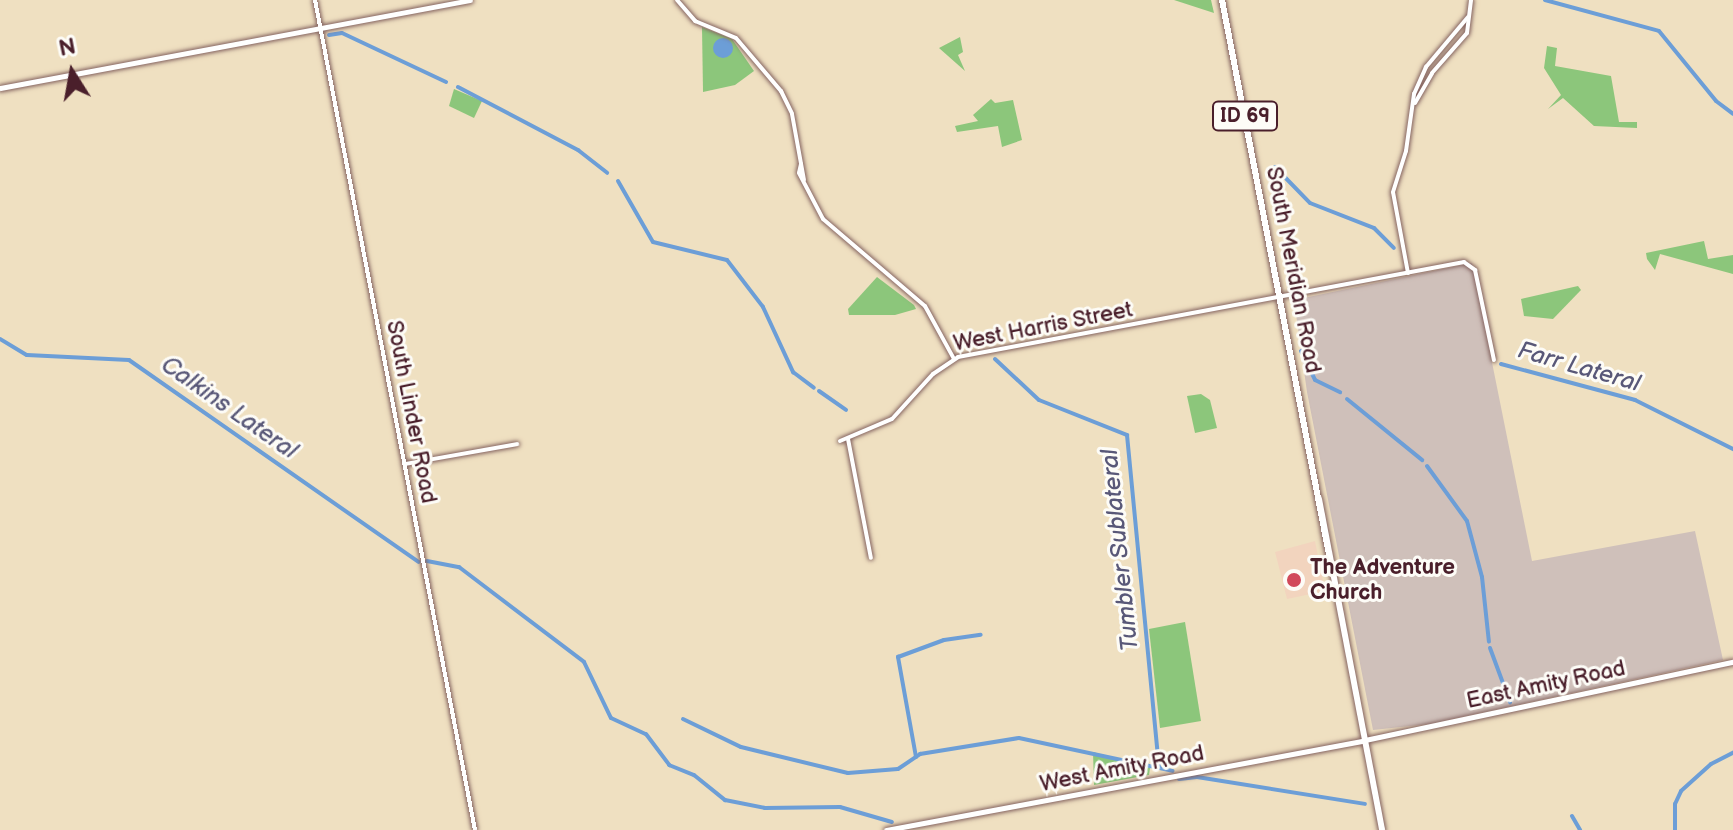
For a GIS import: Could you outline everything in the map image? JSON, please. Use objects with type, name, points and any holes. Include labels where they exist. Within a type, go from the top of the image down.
[{"type":"main road","points":[[0,88],[470,0]]},
{"type":"main road","name":"South Meridian Road","points":[[1222,0],[1382,830]]},
{"type":"main road","name":"East Amity Road","points":[[1365,740],[1733,662]]},
{"type":"main road","name":"West Amity Road","points":[[886,830],[1365,740]]},
{"type":"street","name":"South Linder Road","points":[[315,0],[475,830]]},
{"type":"street","points":[[677,0],[695,21],[736,38],[781,91],[792,114],[804,180],[827,224],[930,312],[954,359]]},
{"type":"street","points":[[1408,273],[1393,192],[1426,67],[1468,17],[1471,0]]},
{"type":"street","name":"West Harris Street","points":[[840,441],[893,418],[933,374],[954,359],[1280,300],[1464,262],[1472,265],[1494,360]]},
{"type":"street","points":[[848,439],[871,558]]},
{"type":"street","points":[[405,464],[517,444]]},
{"type":"shaded area","points":[[1472,263],[1532,561],[1695,531],[1723,660],[1429,724],[1373,730],[1307,392],[1294,300]]},
{"type":"shaded area","points":[[1315,541],[1325,591],[1287,599],[1275,552]]},
{"type":"green space","points":[[1174,0],[1211,0],[1214,13]]},
{"type":"green space","points":[[702,27],[732,39],[754,71],[735,85],[703,92]]},
{"type":"green space","points":[[960,37],[963,52],[958,55],[965,71],[939,48]]},
{"type":"green space","points":[[1547,46],[1557,48],[1555,66],[1611,76],[1619,122],[1637,122],[1637,128],[1594,126],[1563,98],[1548,109],[1561,95],[1544,68]]},
{"type":"green space","points":[[454,89],[482,101],[474,118],[449,106]]},
{"type":"green space","points":[[991,99],[995,103],[1013,100],[1022,140],[1002,147],[998,126],[957,132],[955,126],[978,121],[973,115]]},
{"type":"green space","points":[[1704,241],[1708,259],[1733,255],[1733,274],[1660,254],[1655,270],[1647,259],[1646,253]]},
{"type":"green space","points":[[877,277],[916,309],[895,315],[849,315],[848,309]]},
{"type":"green space","points":[[1578,286],[1581,290],[1553,319],[1524,316],[1521,299]]},
{"type":"green space","points":[[1201,394],[1210,400],[1217,428],[1195,433],[1187,396]]},
{"type":"green space","points":[[1185,622],[1201,721],[1160,728],[1149,629]]},
{"type":"green space","points":[[1093,752],[1150,768],[1149,775],[1094,785]]},
{"type":"water","points":[[723,38],[730,41],[733,48],[730,55],[723,58],[716,55],[713,48],[716,41]]},
{"type":"waterway","points":[[1545,0],[1659,31],[1716,101],[1733,114]]},
{"type":"waterway","points":[[329,35],[342,33],[446,82]]},
{"type":"waterway","points":[[458,87],[578,150],[607,173]]},
{"type":"waterway","name":"Farr Lateral","points":[[1275,167],[1310,203],[1374,228],[1394,248]]},
{"type":"waterway","points":[[618,181],[653,242],[727,260],[763,307],[793,372],[814,388]]},
{"type":"waterway","name":"Calkins Lateral","points":[[0,339],[27,355],[129,360],[419,562]]},
{"type":"waterway","points":[[1301,351],[1315,380],[1340,392]]},
{"type":"waterway","name":"Tumbler Sublateral","points":[[995,359],[1039,400],[1127,435],[1159,767]]},
{"type":"waterway","name":"Farr Lateral","points":[[1501,364],[1635,400],[1733,449]]},
{"type":"waterway","points":[[819,391],[846,410]]},
{"type":"waterway","points":[[1347,399],[1422,460]]},
{"type":"waterway","points":[[1427,466],[1467,521],[1482,577],[1489,642]]},
{"type":"waterway","name":"Calkins Lateral","points":[[427,561],[459,567],[584,662],[611,718],[646,734],[669,765],[694,775],[725,800],[765,808],[840,807],[892,822]]},
{"type":"waterway","points":[[916,757],[898,657],[944,640],[981,635]]},
{"type":"waterway","points":[[1490,648],[1510,702]]},
{"type":"waterway","points":[[683,719],[741,747],[848,773],[898,769],[920,754],[1019,738],[1173,771]]},
{"type":"waterway","name":"Farr Lateral","points":[[1675,830],[1675,804],[1681,791],[1711,764],[1733,753]]},
{"type":"waterway","points":[[1179,779],[1197,777],[1365,804]]},
{"type":"waterway","points":[[1572,816],[1580,830]]},
{"type":"place","name":"The Adventure Church","points":[[1294,580]]}]
